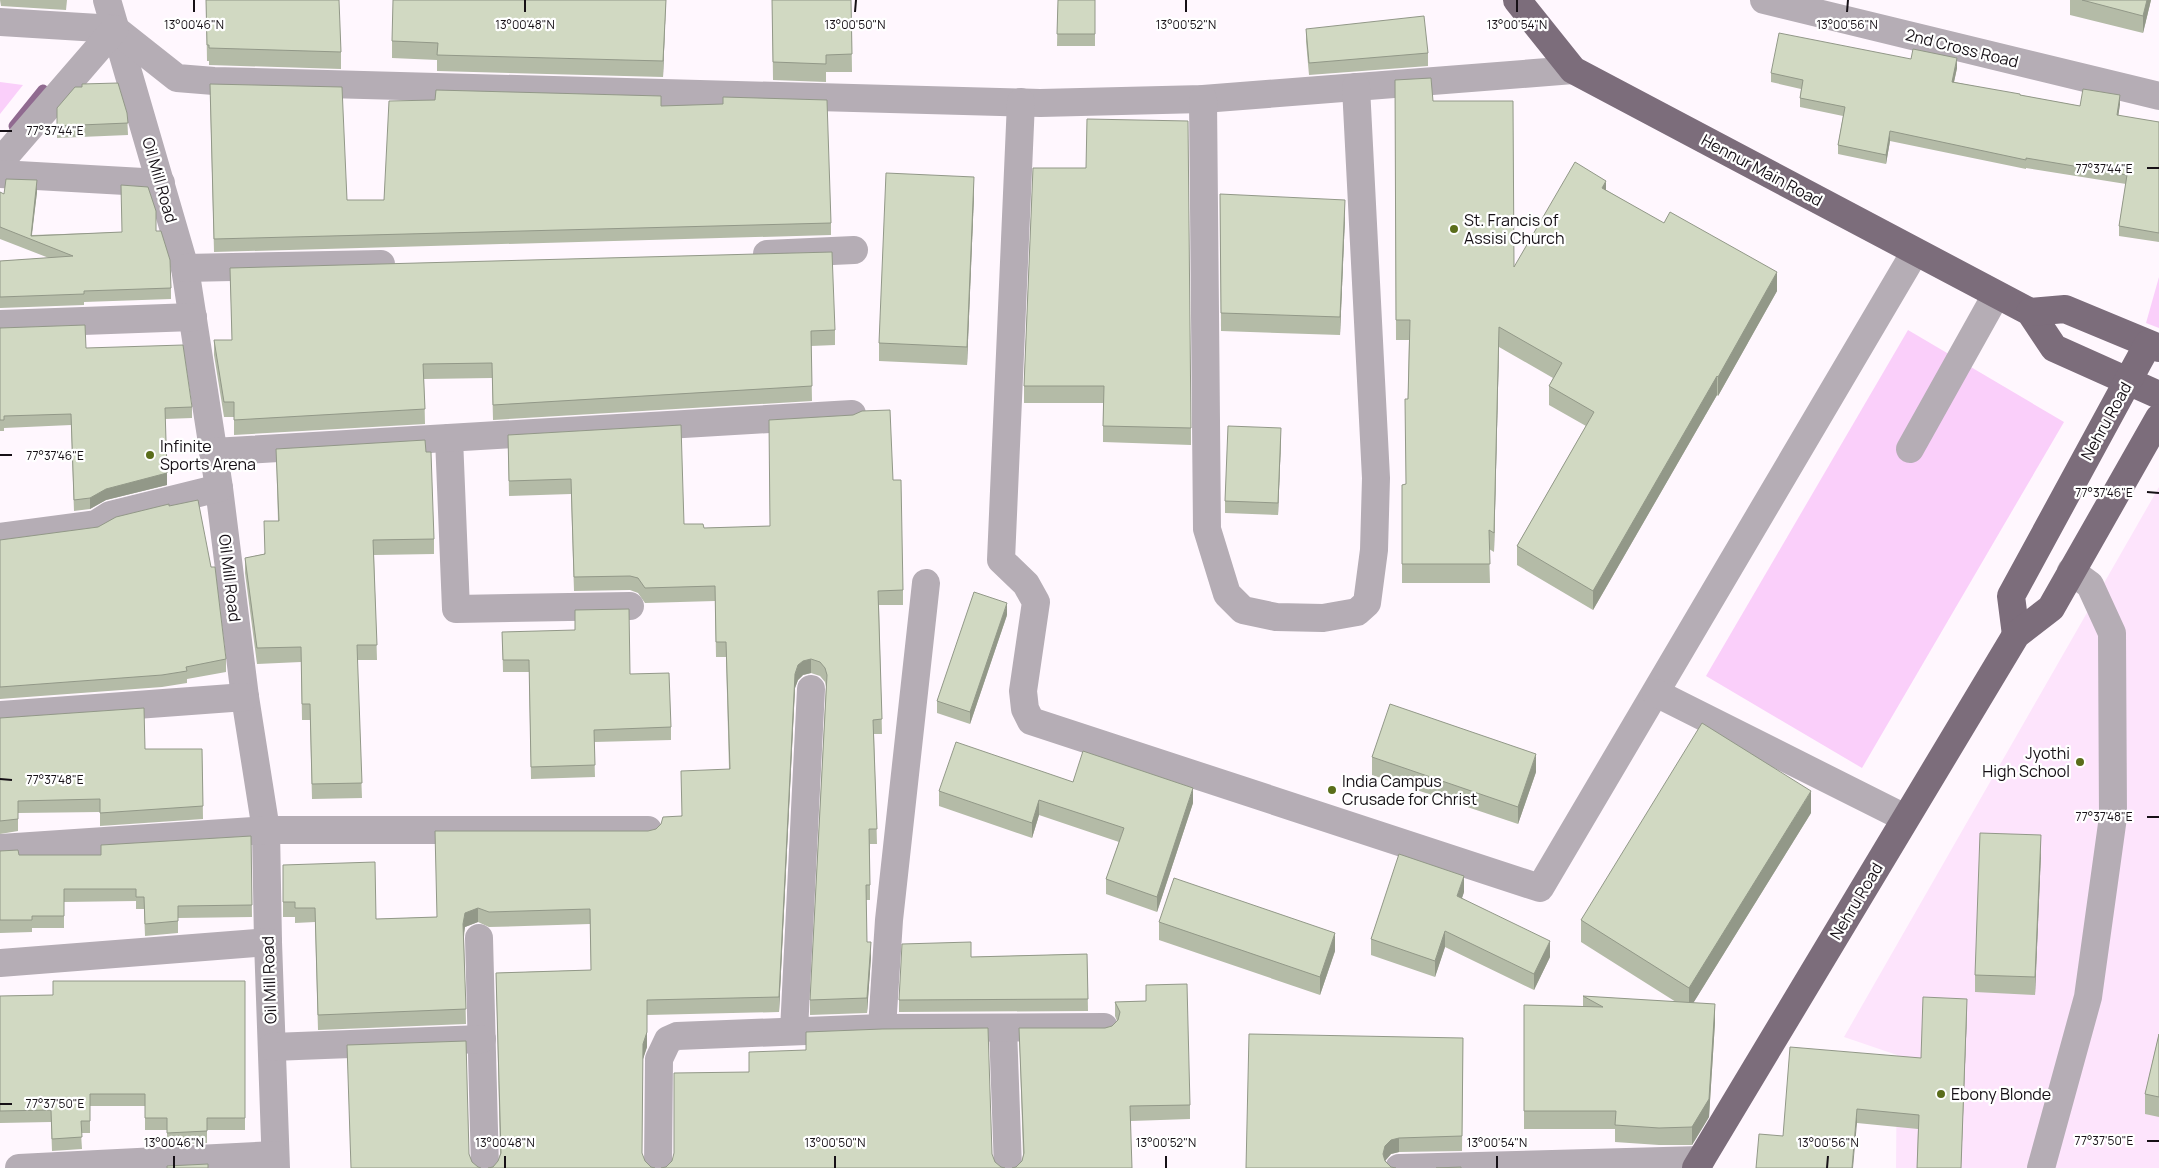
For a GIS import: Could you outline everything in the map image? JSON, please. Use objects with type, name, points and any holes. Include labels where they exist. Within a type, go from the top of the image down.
[{"type":"main road","name":"Hennur Main Road","points":[[1517,0],[1573,70],[2030,312],[2054,348],[2159,395]]},
{"type":"main road","points":[[2030,312],[2065,309],[2154,346]]},
{"type":"main road","name":"Nehru Road","points":[[2016,635],[2011,596],[2128,381],[2154,346]]},
{"type":"main road","name":"Nehru Road","points":[[1699,1164],[2016,635],[2051,608],[2159,418]]},
{"type":"street","name":"Oil Mill Road","points":[[107,0],[186,268],[213,452],[245,697],[266,830],[276,1161]]},
{"type":"street","name":"2nd Cross Road","points":[[1764,0],[2159,96]]},
{"type":"street","points":[[0,22],[115,29],[177,78],[214,82],[1021,102],[1203,99],[1573,70]]},
{"type":"street","points":[[0,162],[115,29]]},
{"type":"street","points":[[1203,99],[1206,529],[1227,594],[1243,610],[1276,617],[1324,618],[1358,612],[1367,603],[1374,550],[1376,478],[1356,87]]},
{"type":"street","points":[[1021,102],[1001,560],[1026,584],[1036,602],[1023,691],[1025,709],[1031,721],[1540,888],[1915,252]]},
{"type":"street","points":[[0,174],[161,183]]},
{"type":"street","points":[[746,255],[854,250]]},
{"type":"street","points":[[186,268],[402,263]]},
{"type":"street","points":[[1910,449],[1996,295]]},
{"type":"street","points":[[0,324],[193,317]]},
{"type":"street","points":[[213,452],[852,414]]},
{"type":"street","points":[[449,438],[456,609],[630,606]]},
{"type":"street","points":[[0,536],[96,524],[110,515],[218,488]]},
{"type":"street","points":[[2041,1168],[2088,997],[2113,817],[2112,633],[2090,585],[2071,572]]},
{"type":"street","points":[[882,1028],[889,920],[926,583]]},
{"type":"street","points":[[794,1031],[811,689]]},
{"type":"street","points":[[1656,693],[1905,818]]},
{"type":"street","points":[[0,715],[245,697]]},
{"type":"street","points":[[0,848],[266,830],[648,830]]},
{"type":"street","points":[[479,938],[485,1168]]},
{"type":"street","points":[[0,962],[268,942]]},
{"type":"street","points":[[658,1168],[659,1059],[668,1040],[678,1036],[882,1028],[1104,1027]]},
{"type":"street","points":[[1003,1028],[1008,1168]]},
{"type":"street","points":[[272,1047],[482,1039]]},
{"type":"street","points":[[19,1168],[276,1161]]},
{"type":"street","points":[[1398,1168],[1699,1164]]},
{"type":"shaded area","points":[[0,82],[23,85],[0,114]]},
{"type":"shaded area","points":[[2159,277],[2159,328],[2146,323]]},
{"type":"shaded area","points":[[1908,330],[2064,422],[1862,768],[1706,676]]},
{"type":"shaded area","name":"Jyothi High School","points":[[2159,487],[2159,1168],[1896,1168],[1897,1055],[1844,1037]]},
{"type":"building","points":[[206,0],[339,0],[341,52],[209,48],[209,45],[207,45]]},
{"type":"building","points":[[393,0],[666,0],[663,61],[437,55],[438,43],[392,41]]},
{"type":"building","points":[[772,0],[851,0],[852,54],[826,55],[826,64],[773,62]]},
{"type":"building","points":[[1058,0],[1095,0],[1095,34],[1057,34]]},
{"type":"building","points":[[2082,0],[2147,0],[2143,16]]},
{"type":"building","points":[[1424,16],[1428,53],[1309,63],[1306,29]]},
{"type":"building","points":[[1779,33],[1911,59],[1913,49],[1957,58],[1952,82],[2080,106],[2083,89],[2120,95],[2117,115],[2159,122],[2159,233],[2119,226],[2127,175],[2026,158],[2026,160],[1890,131],[1886,155],[1838,145],[1845,107],[1800,98],[1803,80],[1771,73]]},
{"type":"building","points":[[1431,78],[1433,101],[1513,101],[1514,267],[1575,162],[1606,181],[1602,188],[1664,223],[1670,212],[1777,272],[1593,591],[1517,546],[1594,412],[1549,386],[1562,363],[1499,327],[1494,533],[1489,530],[1490,564],[1402,564],[1402,485],[1406,484],[1405,399],[1408,399],[1410,320],[1396,320],[1395,80]]},
{"type":"building","points":[[118,83],[128,123],[57,126],[57,108],[75,87],[82,87],[82,84]]},
{"type":"building","points":[[210,84],[342,87],[347,200],[384,200],[389,101],[435,100],[436,90],[661,96],[661,106],[723,104],[723,97],[827,100],[831,223],[214,239]]},
{"type":"building","points":[[1087,119],[1188,121],[1191,428],[1103,426],[1104,386],[1024,386],[1033,168],[1086,168]]},
{"type":"building","points":[[886,173],[974,177],[967,347],[879,343]]},
{"type":"building","points":[[6,179],[37,180],[31,236],[122,232],[121,185],[148,187],[156,211],[156,231],[161,231],[170,260],[171,288],[84,291],[84,294],[0,297],[0,261],[73,256],[0,227],[0,192],[4,194]]},
{"type":"building","points":[[1220,194],[1345,200],[1340,317],[1221,313]]},
{"type":"building","points":[[832,252],[835,330],[811,331],[812,386],[493,405],[492,363],[423,364],[425,409],[234,420],[234,402],[224,402],[214,340],[232,340],[230,268]]},
{"type":"building","points":[[85,325],[86,348],[183,345],[192,407],[165,408],[167,473],[106,489],[90,498],[74,500],[71,414],[4,416],[4,420],[0,420],[0,328]]},
{"type":"building","points":[[890,410],[893,480],[901,480],[903,590],[878,591],[882,719],[873,720],[877,829],[869,829],[870,885],[866,885],[867,942],[871,942],[867,998],[810,1000],[827,675],[825,668],[820,662],[811,659],[803,661],[798,665],[795,674],[779,997],[647,1000],[647,1032],[643,1044],[642,1153],[645,1161],[655,1168],[488,1168],[493,1167],[501,1153],[496,973],[591,970],[590,909],[489,912],[478,908],[465,913],[463,924],[466,1009],[318,1015],[315,908],[295,908],[295,902],[283,902],[283,865],[375,862],[376,919],[437,917],[435,831],[648,831],[656,829],[661,824],[663,817],[682,816],[681,771],[730,769],[726,642],[716,642],[715,586],[645,588],[638,578],[630,576],[574,577],[571,479],[509,481],[508,435],[681,425],[684,524],[703,524],[704,528],[770,526],[769,420],[853,415],[862,411]]},
{"type":"building","points":[[1228,426],[1281,428],[1278,503],[1225,501]]},
{"type":"building","points":[[425,440],[426,452],[431,452],[434,539],[373,540],[377,645],[357,645],[362,783],[312,784],[310,704],[302,704],[301,647],[257,648],[245,558],[265,554],[264,521],[279,521],[276,449]]},
{"type":"building","points":[[198,500],[211,567],[215,567],[226,659],[186,667],[187,671],[162,675],[0,687],[0,540],[98,527],[116,517],[169,504],[169,506]]},
{"type":"building","points":[[974,592],[1007,603],[970,712],[937,701]]},
{"type":"building","points":[[629,609],[630,674],[669,673],[671,727],[594,730],[595,765],[531,767],[529,660],[503,660],[502,632],[575,630],[575,610]]},
{"type":"building","points":[[1390,704],[1536,754],[1518,807],[1372,757]]},
{"type":"building","points":[[144,708],[145,749],[202,749],[203,806],[100,813],[100,799],[18,801],[18,819],[0,821],[0,718]]},
{"type":"building","points":[[1702,723],[1811,791],[1689,988],[1581,920]]},
{"type":"building","points":[[956,742],[1073,782],[1083,751],[1193,788],[1157,897],[1106,879],[1124,828],[1039,800],[1032,823],[939,791]]},
{"type":"building","points":[[1980,833],[2041,835],[2035,977],[1975,975]]},
{"type":"building","points":[[251,836],[252,905],[178,906],[178,921],[145,924],[144,897],[136,897],[136,889],[64,889],[64,916],[32,916],[32,920],[0,920],[0,851],[18,850],[19,855],[101,855],[101,845]]},
{"type":"building","points":[[1399,854],[1464,876],[1457,896],[1550,941],[1534,974],[1445,931],[1435,961],[1371,939]]},
{"type":"building","points":[[1174,878],[1335,933],[1320,977],[1159,922]]},
{"type":"building","points":[[971,942],[971,957],[1087,954],[1088,999],[899,1000],[902,944]]},
{"type":"building","points":[[53,981],[245,981],[245,1118],[207,1118],[207,1131],[167,1133],[167,1118],[145,1118],[145,1094],[90,1094],[90,1121],[81,1121],[82,1137],[52,1139],[51,1110],[0,1111],[0,996],[53,995]]},
{"type":"building","points":[[1187,984],[1190,1105],[1130,1106],[1132,1168],[1012,1168],[1022,1161],[1024,1153],[1019,1028],[1105,1028],[1112,1026],[1118,1020],[1120,1012],[1115,1002],[1146,1001],[1146,985]]},
{"type":"building","points":[[1583,996],[1715,1004],[1709,1099],[1692,1127],[1659,1128],[1615,1125],[1616,1111],[1524,1111],[1524,1005],[1603,1007]]},
{"type":"building","points":[[1923,997],[1967,999],[1961,1168],[1917,1168],[1919,1115],[1857,1109],[1852,1168],[1756,1168],[1759,1134],[1783,1136],[1790,1047],[1921,1058]]},
{"type":"building","points":[[988,1028],[992,1154],[995,1162],[1005,1168],[661,1168],[666,1167],[672,1161],[674,1153],[674,1073],[749,1072],[749,1052],[806,1050],[806,1032]]},
{"type":"building","points":[[1249,1034],[1463,1038],[1462,1136],[1399,1138],[1391,1140],[1385,1146],[1383,1154],[1385,1161],[1391,1167],[1396,1168],[1246,1168]]},
{"type":"building","points":[[2159,1034],[2159,1097],[2145,1094]]},
{"type":"building","points":[[466,1041],[469,1154],[472,1162],[481,1168],[351,1168],[347,1045]]},
{"type":"building","points":[[208,1164],[208,1168],[167,1168],[167,1166]]},
{"type":"waterway","points":[[14,126],[43,90]]},
{"type":"place","name":"St. Francis of Assisi Church","points":[[1454,229]]},
{"type":"place","name":"Infinite Sports Arena","points":[[150,455]]},
{"type":"place","name":"Jyothi High School","points":[[2080,762]]},
{"type":"place","name":"India Campus Crusade for Christ","points":[[1332,790]]},
{"type":"place","name":"Ebony Blonde","points":[[1941,1094]]}]
